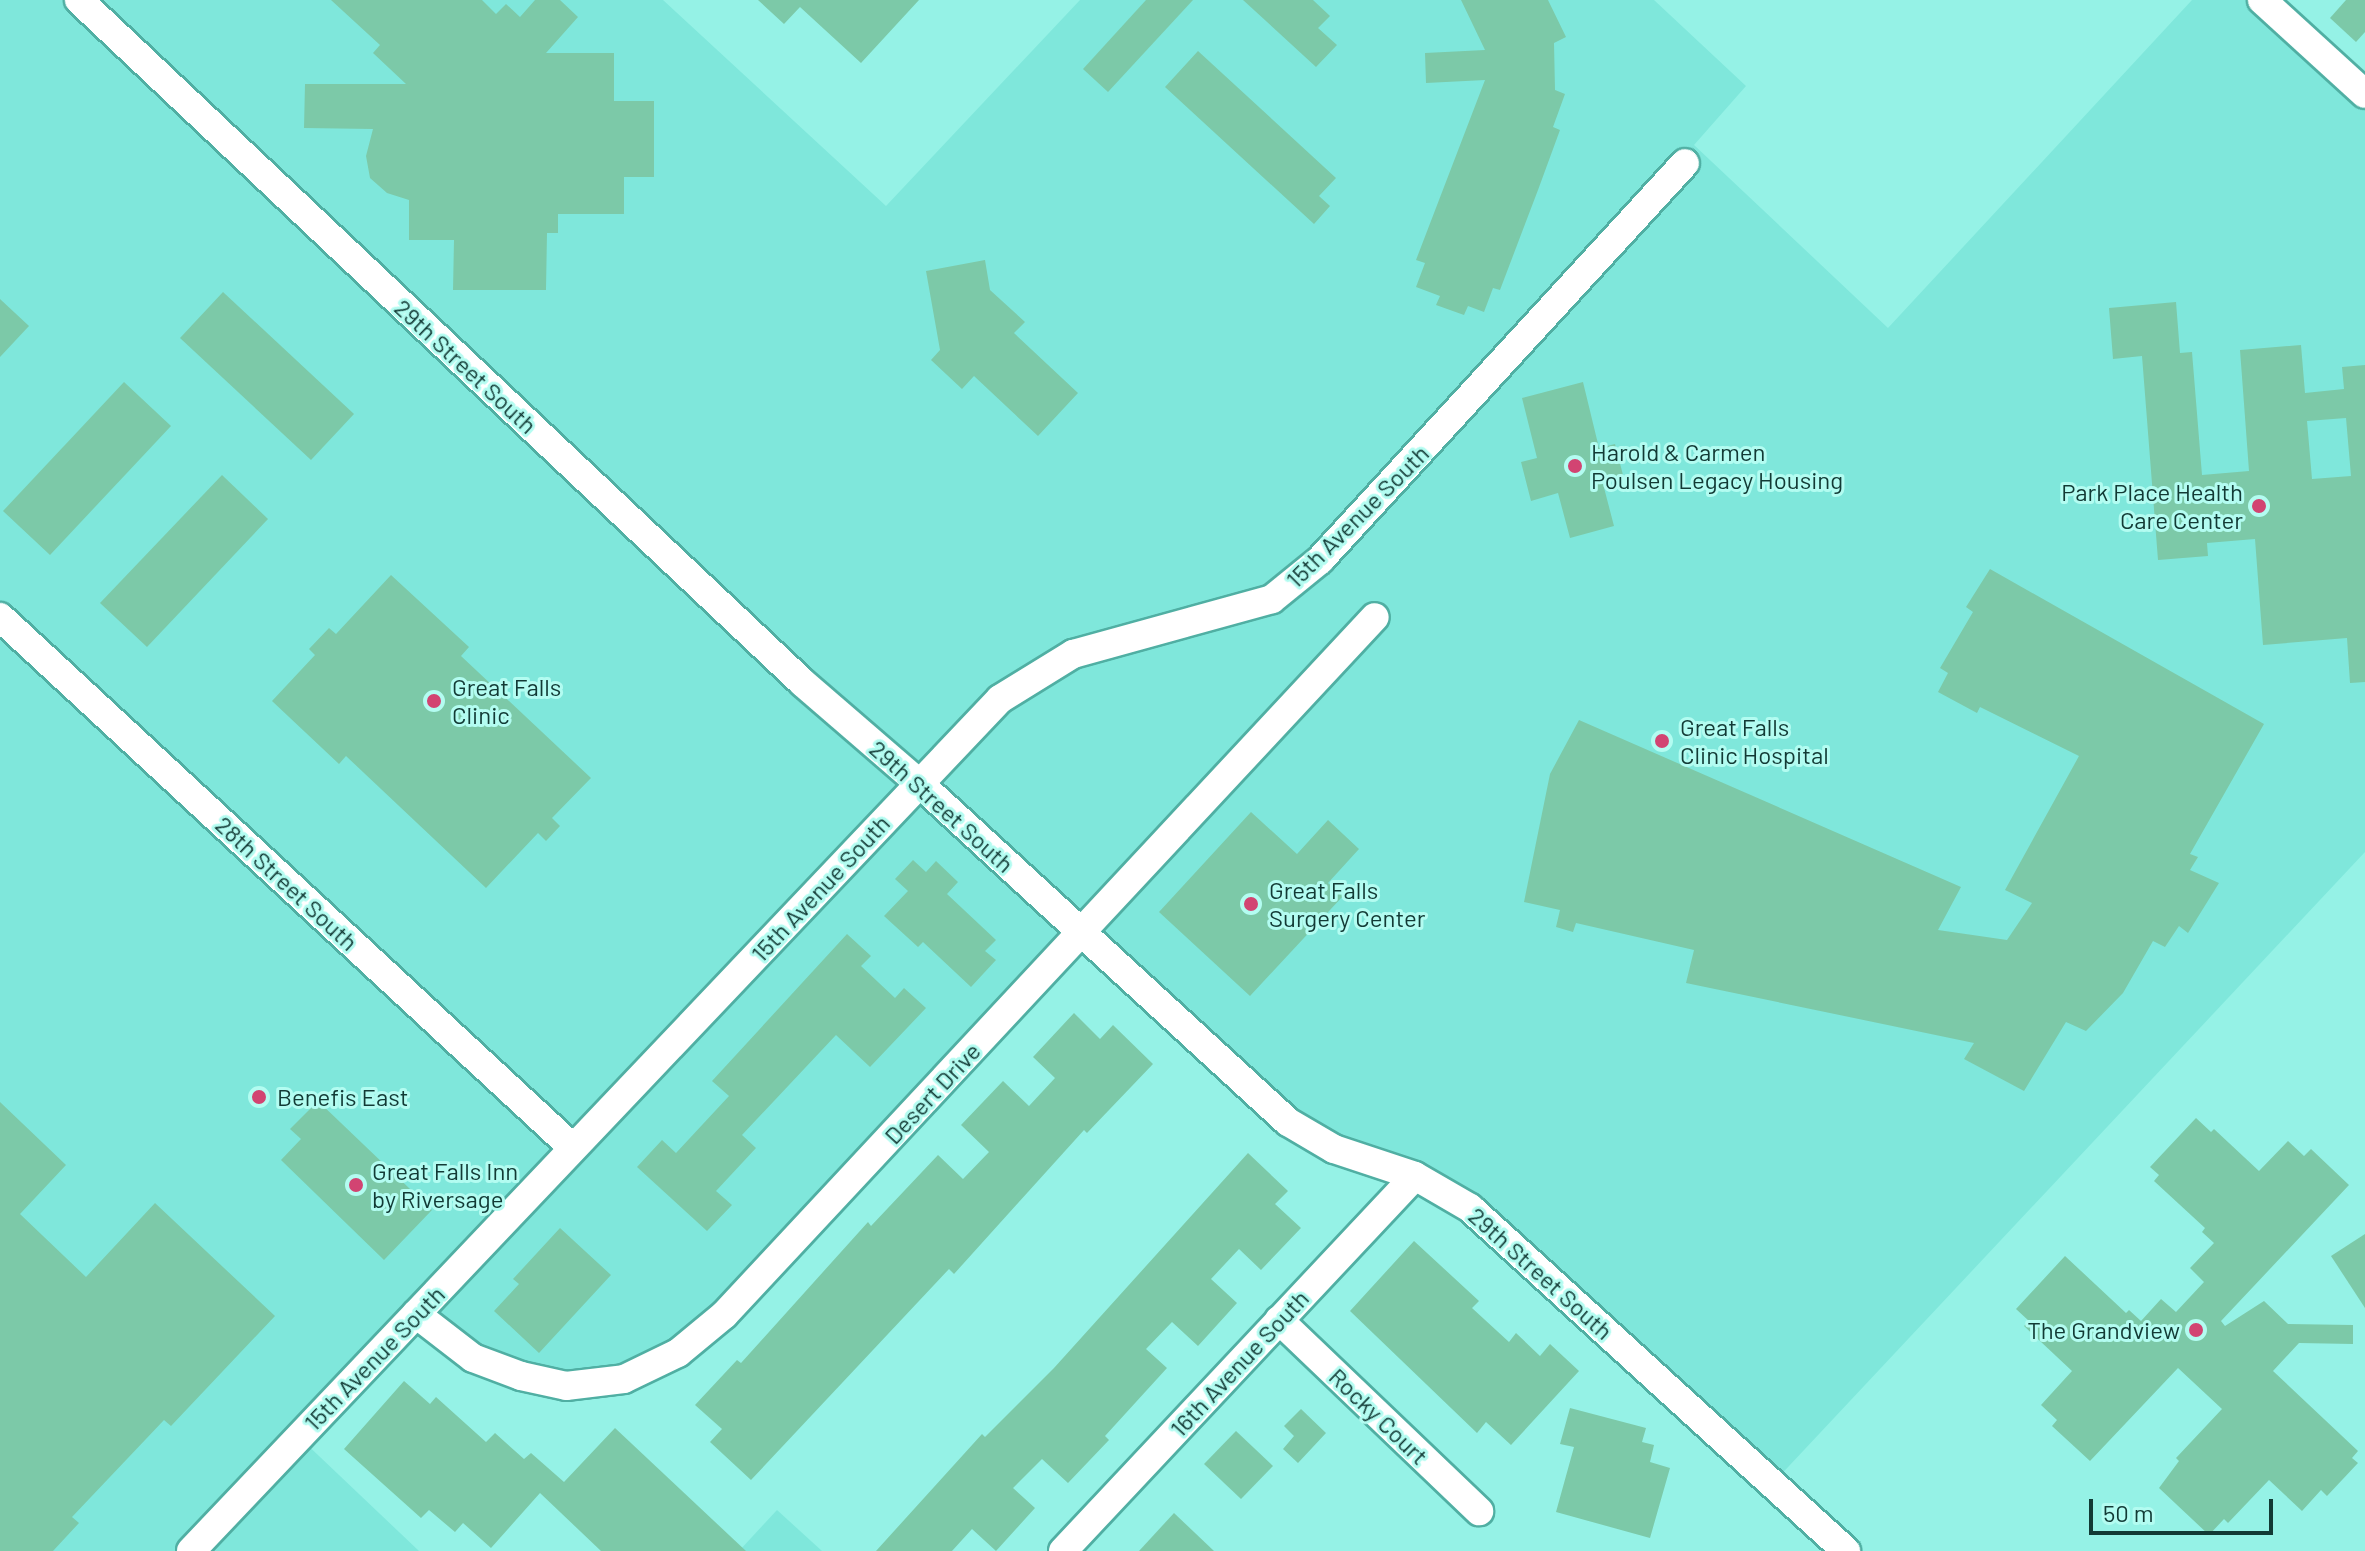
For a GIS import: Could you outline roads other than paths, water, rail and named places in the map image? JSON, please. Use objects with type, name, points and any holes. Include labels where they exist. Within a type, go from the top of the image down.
[{"type":"street","name":"29th Street South","points":[[79,0],[803,683],[919,783],[1288,1122],[1334,1149],[1415,1176],[1470,1208],[1846,1551]]},
{"type":"street","points":[[2262,0],[2365,94]]},
{"type":"street","name":"15th Avenue South","points":[[191,1551],[1000,699],[1073,654],[1272,599],[1320,560],[1685,163]]},
{"type":"street","name":"28th Street South","points":[[0,617],[573,1148]]},
{"type":"street","name":"Desert Drive","points":[[416,1314],[473,1358],[521,1376],[566,1386],[624,1379],[678,1353],[724,1315],[1375,617]]},
{"type":"street","name":"16th Avenue South","points":[[1063,1551],[1415,1176]]},
{"type":"street","name":"Rocky Court","points":[[1279,1320],[1479,1511]]},
{"type":"place","name":"Harold & Carmen Poulsen Legacy Housing","points":[[1575,466]]},
{"type":"place","name":"Park Place Health Care Center","points":[[2259,506]]},
{"type":"place","name":"Great Falls Clinic","points":[[434,701]]},
{"type":"place","name":"Great Falls Clinic Hospital","points":[[1662,741]]},
{"type":"place","name":"Great Falls Surgery Center","points":[[1251,904]]},
{"type":"place","name":"Benefis East","points":[[259,1097]]},
{"type":"place","name":"Great Falls Inn by Riversage","points":[[356,1185]]},
{"type":"place","name":"The Grandview","points":[[2196,1330]]}]
